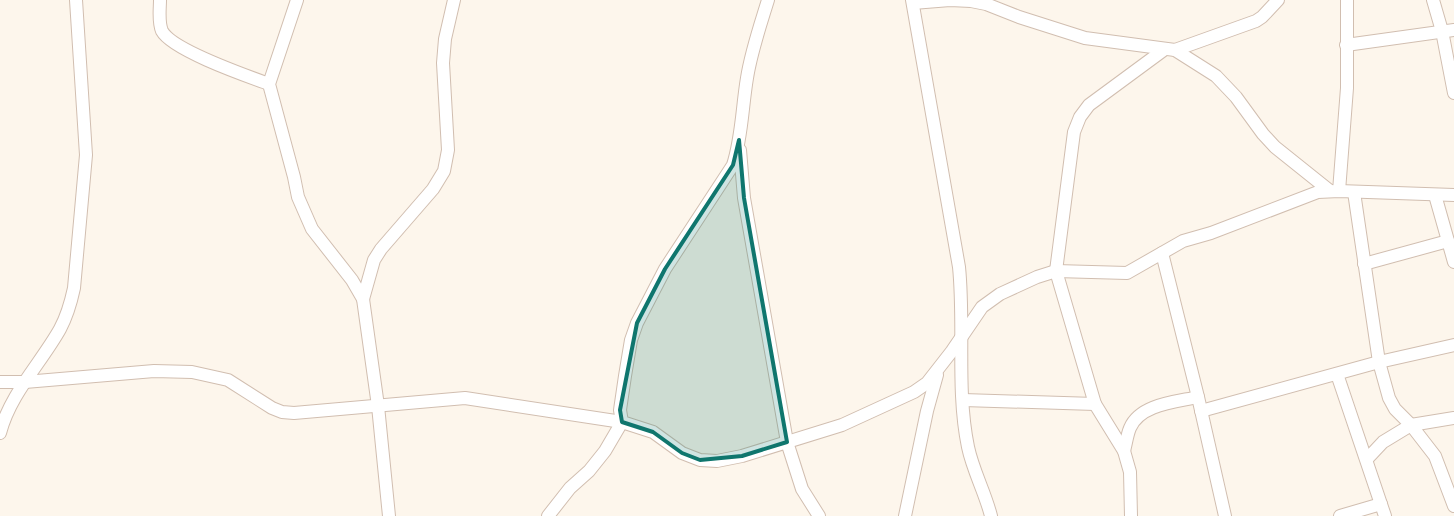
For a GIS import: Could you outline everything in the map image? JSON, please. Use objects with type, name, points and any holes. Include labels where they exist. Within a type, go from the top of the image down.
[{"type":"street","points":[[0,433],[3,423],[25,382],[61,328],[69,310],[74,288],[86,155],[76,0]]},
{"type":"street","points":[[160,0],[161,29],[166,37],[203,59],[269,84]]},
{"type":"street","points":[[297,0],[269,84],[298,198],[312,229],[323,246],[352,280],[363,299],[378,406],[389,516]]},
{"type":"street","points":[[363,299],[374,260],[381,249],[433,189],[444,171],[448,150],[443,63],[444,39],[454,0]]},
{"type":"street","points":[[548,516],[605,451],[622,422],[620,410],[625,376],[631,340],[637,323],[665,269],[733,165],[740,140],[750,59],[768,0]]},
{"type":"street","points":[[1131,516],[1130,472],[1124,451],[1095,404],[1056,271],[1074,132],[1080,117],[1089,105],[1170,49],[1256,21],[1278,0]]},
{"type":"street","points":[[1335,191],[1345,130],[1348,14],[1346,0]]},
{"type":"street","points":[[1433,0],[1448,30],[1454,93]]},
{"type":"street","points":[[991,516],[974,471],[968,446],[963,400],[959,267],[912,2],[971,1],[986,4],[1019,17],[1085,38],[1170,49],[1216,76],[1236,97],[1275,147],[1335,191]]},
{"type":"street","points":[[1346,45],[1448,30]]},
{"type":"street","points":[[740,140],[744,198],[787,442],[802,489],[819,516]]},
{"type":"street","points":[[0,382],[25,382],[154,371],[192,372],[228,380],[272,408],[282,412],[294,413],[465,398],[622,422],[653,432],[682,453],[700,460],[717,461],[742,456],[842,425],[914,392],[927,383],[982,307],[1000,294],[1037,277],[1056,271],[1127,273],[1184,241],[1219,230],[1318,192],[1454,195]]},
{"type":"street","points":[[1354,192],[1379,362],[1389,398],[1395,409],[1411,425],[1435,456],[1454,506]]},
{"type":"street","points":[[1435,195],[1454,262]]},
{"type":"street","points":[[1364,264],[1448,241]]},
{"type":"street","points":[[1162,253],[1198,396],[1225,516]]},
{"type":"street","points":[[1201,411],[1379,362],[1454,345]]},
{"type":"street","points":[[905,516],[927,411],[938,369]]},
{"type":"street","points":[[1338,374],[1383,510],[1340,516]]},
{"type":"street","points":[[1124,451],[1130,427],[1138,417],[1149,409],[1198,396]]},
{"type":"street","points":[[963,400],[1095,404]]},
{"type":"street","points":[[1367,460],[1383,442],[1411,425],[1454,418]]},
{"type":"highlighted area","points":[[739,140],[744,198],[787,442],[742,456],[700,460],[682,453],[653,432],[622,422],[620,410],[637,323],[665,269],[733,165]]}]
